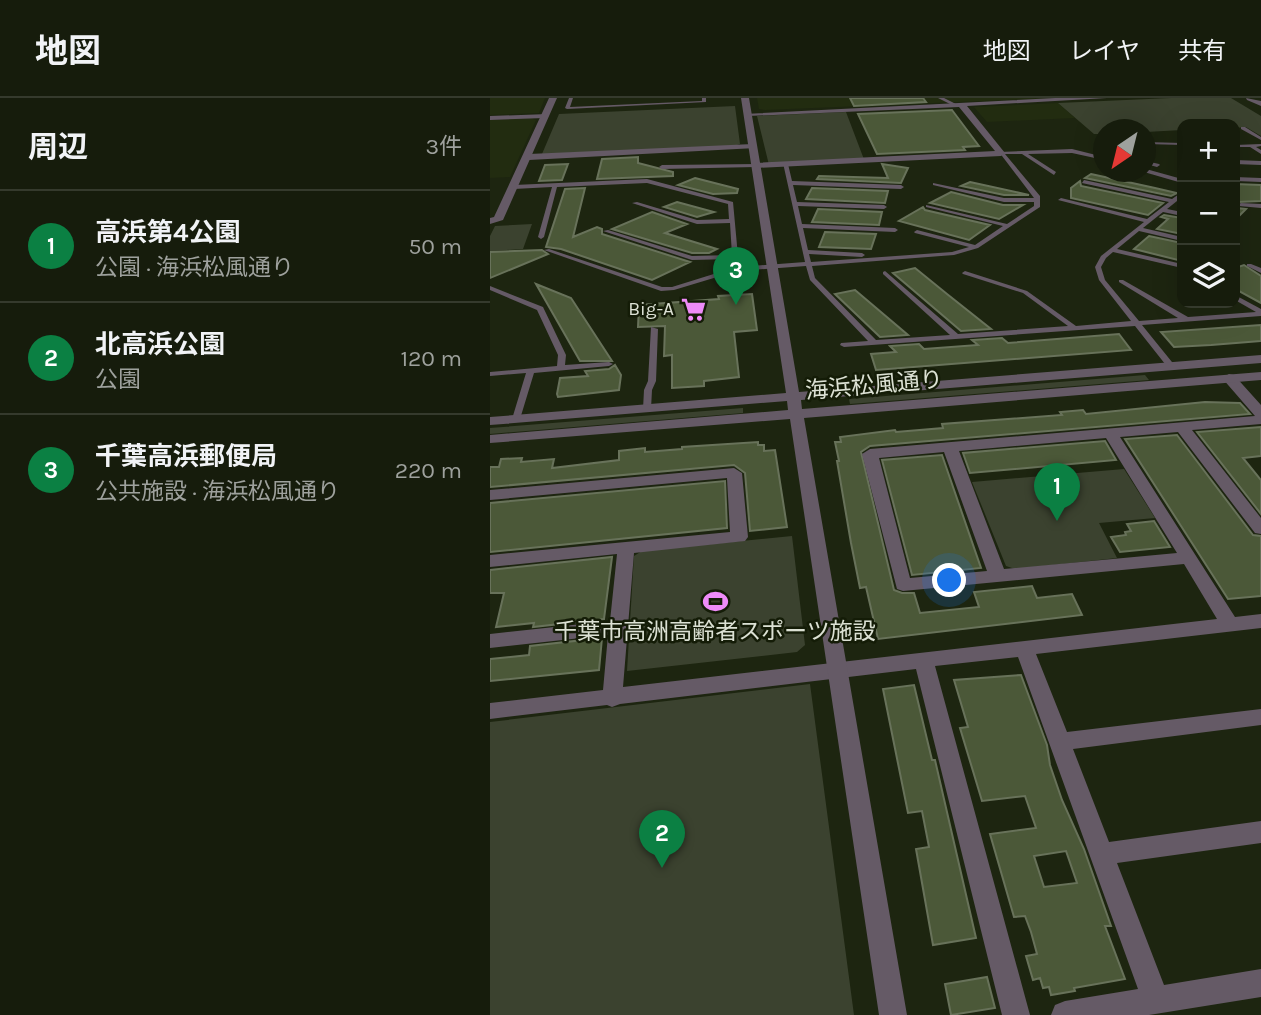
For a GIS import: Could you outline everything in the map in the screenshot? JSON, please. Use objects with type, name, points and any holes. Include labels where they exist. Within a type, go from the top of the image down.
[{"type":"street","points":[[490,220],[498,220],[553,98]]},
{"type":"street","points":[[893,1015],[747,106],[958,104],[1103,98]]},
{"type":"street","points":[[1250,98],[1261,104]]},
{"type":"street","points":[[958,104],[1001,153]]},
{"type":"street","points":[[490,118],[545,116]]},
{"type":"street","points":[[528,157],[752,146]]},
{"type":"street","points":[[756,165],[1001,153]]},
{"type":"street","name":"海浜松風通り","points":[[490,439],[1261,359]]},
{"type":"street","points":[[1172,367],[1185,382]]},
{"type":"street","name":"海浜松風通り","points":[[490,421],[648,409],[795,406],[1261,376]]},
{"type":"street","points":[[1229,378],[1261,414]]},
{"type":"street","points":[[1189,558],[903,585],[870,454],[1261,420]]},
{"type":"street","points":[[1182,427],[1261,529]]},
{"type":"street","points":[[1110,433],[1230,624]]},
{"type":"street","points":[[950,447],[998,576]]},
{"type":"street","points":[[490,495],[734,473],[739,537],[490,561]]},
{"type":"street","points":[[612,699],[626,548]]},
{"type":"street","points":[[490,711],[612,699],[1261,621]]},
{"type":"street","points":[[490,641],[619,627]]},
{"type":"street","points":[[1025,650],[1156,1000]]},
{"type":"street","points":[[924,662],[1016,1015]]},
{"type":"street","points":[[1059,741],[1261,718]]},
{"type":"street","points":[[1101,854],[1261,832]]},
{"type":"street","points":[[1065,1015],[1261,983]]},
{"type":"lane","points":[[571,98],[567,108],[704,102],[704,98]]},
{"type":"lane","points":[[940,98],[958,104]]},
{"type":"lane","points":[[1243,128],[1261,139]]},
{"type":"lane","points":[[1156,143],[1177,144]]},
{"type":"lane","points":[[1240,146],[1261,145]]},
{"type":"lane","points":[[1251,146],[1261,152]]},
{"type":"lane","points":[[1001,153],[1062,150],[1093,156]]},
{"type":"lane","points":[[1022,152],[1054,173]]},
{"type":"lane","points":[[1082,153],[1093,152]]},
{"type":"lane","points":[[547,250],[661,289],[672,289],[736,268],[941,256],[976,247],[1037,207],[1038,200],[1001,153]]},
{"type":"lane","points":[[1240,162],[1261,163]]},
{"type":"lane","points":[[785,164],[812,279],[874,343]]},
{"type":"lane","points":[[662,167],[756,165]]},
{"type":"lane","points":[[1156,174],[1177,180]]},
{"type":"lane","points":[[1240,179],[1261,180]]},
{"type":"lane","points":[[514,187],[655,181],[731,203],[736,268]]},
{"type":"lane","points":[[1084,182],[1174,201]]},
{"type":"lane","points":[[789,183],[901,187]]},
{"type":"lane","points":[[936,184],[1004,200],[1038,200]]},
{"type":"lane","points":[[541,237],[555,185]]},
{"type":"lane","points":[[1240,186],[1261,187]]},
{"type":"lane","points":[[1172,367],[1098,273],[1100,262],[1177,198]]},
{"type":"lane","points":[[1061,200],[1149,220]]},
{"type":"lane","points":[[635,204],[697,222],[732,221]]},
{"type":"lane","points":[[794,204],[884,207]]},
{"type":"lane","points":[[1241,205],[1261,205]]},
{"type":"lane","points":[[928,206],[1009,226]]},
{"type":"lane","points":[[1163,210],[1177,213]]},
{"type":"lane","points":[[800,226],[895,230]]},
{"type":"lane","points":[[1139,229],[1177,238]]},
{"type":"lane","points":[[606,231],[687,257],[735,257]]},
{"type":"lane","points":[[917,232],[976,247]]},
{"type":"lane","points":[[1113,250],[1177,265]]},
{"type":"lane","points":[[806,252],[866,255]]},
{"type":"lane","points":[[1249,265],[1261,271]]},
{"type":"lane","points":[[885,273],[957,337]]},
{"type":"lane","points":[[965,274],[1025,292],[1075,328]]},
{"type":"lane","points":[[1121,281],[1187,320]]},
{"type":"lane","points":[[490,288],[540,309],[562,355],[561,369]]},
{"type":"lane","points":[[1240,300],[1261,313]]},
{"type":"lane","points":[[844,345],[1261,313]]},
{"type":"lane","points":[[648,409],[654,329]]},
{"type":"lane","points":[[490,374],[609,364]]},
{"type":"lane","points":[[516,419],[531,371]]},
{"type":"shaded area","points":[[490,98],[545,98],[539,113],[490,115]]},
{"type":"shaded area","points":[[757,98],[1057,98],[765,110],[759,109]]},
{"type":"shaded area","points":[[1231,98],[1261,116],[1261,136],[1246,127],[1240,128],[1240,119],[1177,119],[1177,130],[1156,131],[1156,119],[1093,119],[1093,133],[1058,103]]},
{"type":"shaded area","points":[[1058,103],[1075,118],[987,122],[974,107]]},
{"type":"shaded area","points":[[735,106],[740,144],[734,146],[542,154],[559,114]]},
{"type":"shaded area","points":[[846,112],[865,162],[769,165],[757,116]]},
{"type":"shaded area","points":[[490,120],[536,120],[510,177],[490,178]]},
{"type":"shaded area","points":[[532,224],[523,249],[490,251],[490,236],[495,226]]},
{"type":"shaded area","points":[[1145,375],[1149,380],[850,404],[849,399]]},
{"type":"shaded area","points":[[743,408],[743,413],[490,434],[490,428]]},
{"type":"shaded area","points":[[1124,469],[1155,518],[1099,523],[1117,558],[1015,569],[1006,566],[972,482]]},
{"type":"shaded area","name":"千葉市高洲高齢者スポーツ施設","points":[[792,536],[805,645],[797,652],[627,671],[634,556],[642,551]]},
{"type":"shaded area","points":[[810,684],[854,1015],[490,1015],[490,722]]},
{"type":"building","points":[[850,98],[923,98],[926,102],[854,106]]},
{"type":"building","points":[[952,110],[979,146],[963,147],[965,150],[877,154],[858,114]]},
{"type":"building","points":[[638,157],[638,163],[673,172],[673,176],[597,179],[602,159]]},
{"type":"building","points":[[568,164],[562,180],[539,181],[545,165]]},
{"type":"building","points":[[882,164],[908,168],[901,183],[817,179],[819,176],[888,178]]},
{"type":"building","points":[[695,178],[738,189],[737,193],[713,194],[678,185]]},
{"type":"building","points":[[1080,181],[1081,186],[1163,203],[1148,215],[1071,198],[1071,188]]},
{"type":"building","points":[[970,182],[1029,195],[1004,195],[961,186]]},
{"type":"building","points":[[1104,182],[1127,182],[1177,193],[1171,196]]},
{"type":"building","points":[[1240,184],[1261,185],[1261,201],[1240,202]]},
{"type":"building","points":[[585,188],[573,237],[597,227],[602,229],[602,234],[690,262],[652,280],[561,249],[546,247],[565,189]]},
{"type":"building","points":[[812,188],[888,191],[885,203],[806,199]]},
{"type":"building","points":[[951,192],[1003,205],[1023,205],[999,219],[930,203]]},
{"type":"building","points":[[677,202],[714,212],[697,217],[664,207]]},
{"type":"building","points":[[923,207],[925,210],[990,225],[969,240],[899,221]]},
{"type":"building","points":[[818,209],[882,212],[879,225],[812,222]]},
{"type":"building","points":[[652,212],[687,224],[665,233],[717,249],[709,253],[692,253],[612,229]]},
{"type":"building","points":[[1161,217],[1177,217],[1177,233],[1157,229],[1168,219]]},
{"type":"building","points":[[825,232],[876,234],[871,249],[819,247]]},
{"type":"building","points":[[1149,236],[1177,242],[1177,260],[1134,249]]},
{"type":"building","points":[[542,250],[548,254],[490,278],[490,252]]},
{"type":"building","points":[[1244,265],[1261,276],[1261,303],[1240,292],[1240,266]]},
{"type":"building","points":[[915,268],[991,329],[961,331],[893,273]]},
{"type":"building","points":[[536,284],[571,298],[612,361],[580,361]]},
{"type":"building","points":[[855,290],[908,335],[880,337],[835,294]]},
{"type":"building","points":[[752,294],[757,330],[734,332],[739,377],[704,381],[704,386],[672,388],[672,355],[664,356],[665,326],[638,327],[639,305]]},
{"type":"building","points":[[1261,325],[1261,341],[1211,345],[1174,347],[1161,332]]},
{"type":"building","points":[[1119,334],[1131,350],[876,370],[871,354],[896,352],[890,346],[919,344],[924,349],[978,345],[972,340],[1002,338],[1008,343]]},
{"type":"building","points":[[615,365],[621,375],[619,390],[558,397],[560,378],[588,376],[585,371],[609,369]]},
{"type":"building","points":[[1205,402],[1240,403],[1250,414],[870,446],[861,452],[894,590],[914,593],[920,613],[979,607],[974,592],[1032,586],[1037,598],[1072,594],[1082,615],[878,639],[866,587],[860,588],[851,543],[835,442],[841,442],[840,437],[895,430],[943,428],[942,424],[1062,415],[1060,412],[1083,410],[1086,414]]},
{"type":"building","points":[[1261,427],[1261,456],[1243,458],[1261,480],[1261,514],[1197,432]]},
{"type":"building","points":[[1177,435],[1253,535],[1261,536],[1261,596],[1228,599],[1125,439]]},
{"type":"building","points":[[1105,441],[1116,460],[970,473],[963,453]]},
{"type":"building","points":[[758,442],[758,445],[764,445],[764,451],[775,450],[787,527],[750,531],[745,473],[734,465],[490,487],[490,467],[499,467],[501,459],[522,458],[521,462],[554,459],[552,468],[619,460],[619,451],[645,448],[645,452]]},
{"type":"building","points":[[942,455],[981,568],[912,575],[882,460]]},
{"type":"building","points":[[725,481],[727,528],[490,552],[490,503]]},
{"type":"building","points":[[1154,521],[1170,547],[1120,552],[1111,537],[1126,535],[1125,532],[1131,531],[1127,524]]},
{"type":"building","points":[[612,557],[604,619],[533,627],[534,623],[496,627],[504,593],[490,593],[490,570]]},
{"type":"building","points":[[602,638],[599,670],[490,681],[490,659],[529,655],[530,646]]},
{"type":"building","points":[[1021,675],[1047,745],[1050,765],[1062,800],[1084,849],[1111,926],[1105,926],[1125,979],[1051,995],[1049,987],[1043,988],[1040,978],[1033,980],[1026,956],[1037,954],[1031,932],[1025,916],[1014,917],[990,834],[1036,828],[1025,796],[982,801],[960,728],[968,727],[954,680]],"holes":[[[1066,851],[1077,883],[1044,887],[1034,856]]]},
{"type":"building","points":[[914,685],[932,760],[935,760],[976,938],[933,945],[916,849],[929,847],[922,811],[908,813],[883,689]]},
{"type":"building","points":[[987,977],[995,1008],[951,1015],[945,984]]},
{"type":"place","name":"千葉高浜郵便局","points":[[736,305]]},
{"type":"place","name":"Big-A","points":[[694,309]]},
{"type":"place","name":"高浜第4公園","points":[[1057,521]]},
{"type":"place","name":"千葉市高洲高齢者スポーツ施設","points":[[715,601]]},
{"type":"place","name":"北高浜公園","points":[[662,868]]}]
